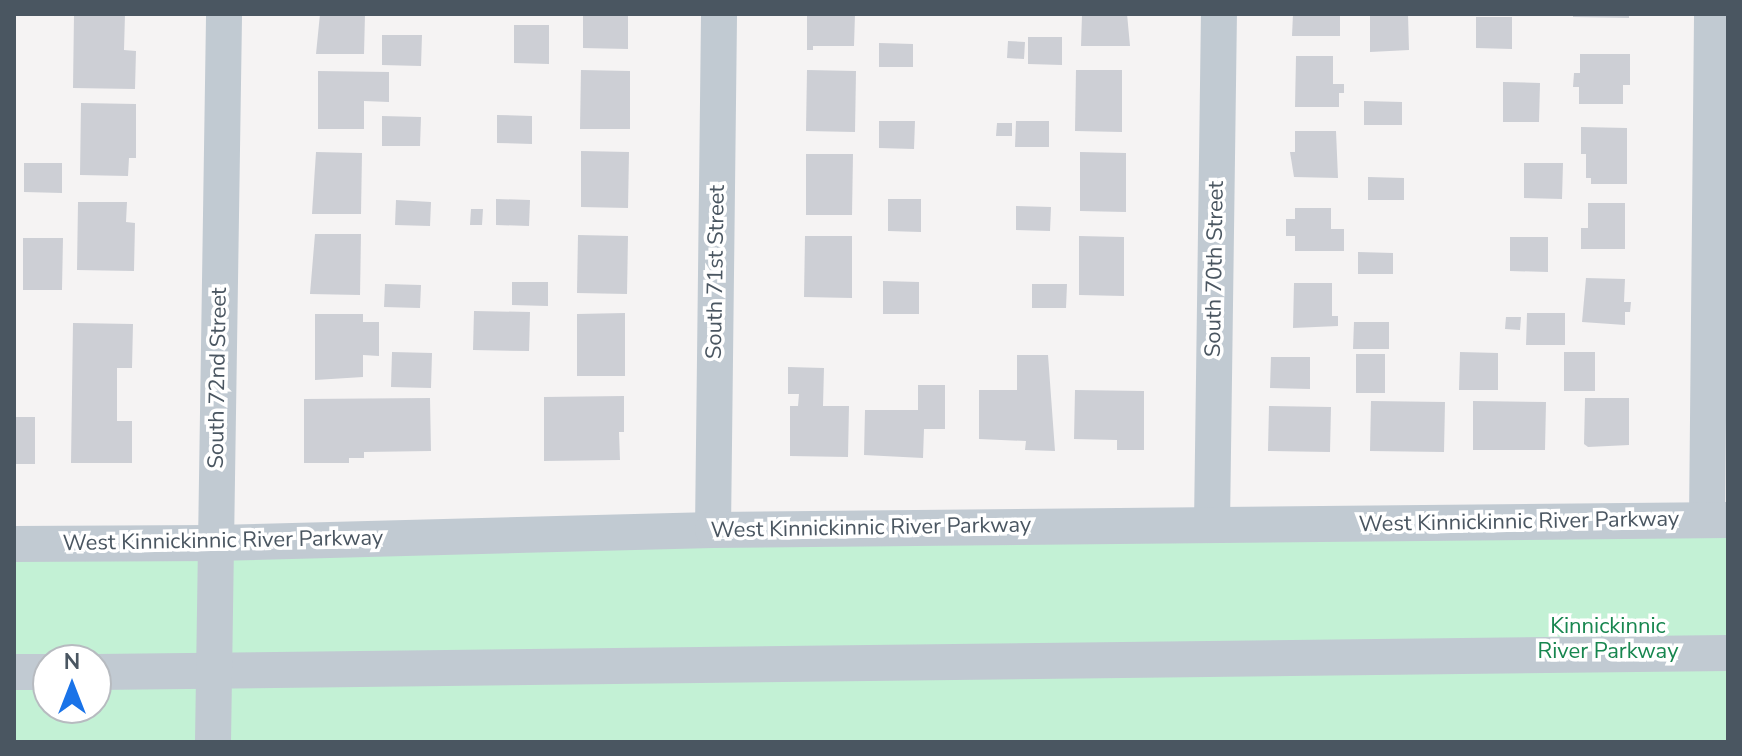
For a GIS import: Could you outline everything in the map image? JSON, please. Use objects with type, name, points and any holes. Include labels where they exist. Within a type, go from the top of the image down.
[{"type":"street","name":"South 72nd Street","points":[[213,742],[224,14]]},
{"type":"street","name":"South 71st Street","points":[[713,530],[719,14]]},
{"type":"street","name":"South 70th Street","points":[[1212,525],[1219,14]]},
{"type":"street","points":[[1712,14],[1717,520]]},
{"type":"street","name":"West Kinnickinnic River Parkway","points":[[14,544],[215,543],[713,530],[1717,520]]},
{"type":"street","points":[[112,672],[1728,653]]},
{"type":"green space","name":"Kinnickinnic River Parkway","points":[[1728,533],[1728,742],[14,742],[14,556]]},
{"type":"building","points":[[74,14],[125,14],[124,50],[136,51],[135,89],[73,88]]},
{"type":"building","points":[[320,14],[365,14],[364,54],[316,54]]},
{"type":"building","points":[[583,14],[628,14],[628,49],[583,48]]},
{"type":"building","points":[[807,14],[855,14],[854,46],[813,46],[813,50],[807,50]]},
{"type":"building","points":[[1082,14],[1127,14],[1130,46],[1081,46]]},
{"type":"building","points":[[1293,14],[1340,14],[1340,36],[1292,36]]},
{"type":"building","points":[[1370,14],[1408,14],[1409,50],[1370,52]]},
{"type":"building","points":[[1573,14],[1629,14],[1629,18],[1573,17]]},
{"type":"building","points":[[1476,17],[1512,17],[1512,49],[1476,48]]},
{"type":"building","points":[[514,25],[549,25],[549,64],[514,63]]},
{"type":"building","points":[[382,35],[422,35],[421,66],[382,65]]},
{"type":"building","points":[[1028,37],[1062,37],[1062,65],[1028,64]]},
{"type":"building","points":[[1008,41],[1025,42],[1024,59],[1007,58]]},
{"type":"building","points":[[879,43],[913,44],[913,67],[879,67]]},
{"type":"building","points":[[1580,54],[1630,54],[1630,85],[1623,85],[1623,104],[1579,104],[1579,87],[1573,87],[1574,73],[1580,73]]},
{"type":"building","points":[[1296,56],[1333,56],[1333,84],[1344,84],[1344,93],[1339,93],[1339,107],[1295,107]]},
{"type":"building","points":[[581,70],[630,71],[630,129],[580,129]]},
{"type":"building","points":[[807,70],[856,71],[855,132],[806,131]]},
{"type":"building","points":[[1076,70],[1122,70],[1122,132],[1075,131]]},
{"type":"building","points":[[318,71],[389,72],[389,102],[364,101],[364,129],[318,129]]},
{"type":"building","points":[[1503,82],[1540,83],[1539,122],[1503,122]]},
{"type":"building","points":[[1364,101],[1402,102],[1402,125],[1364,125]]},
{"type":"building","points":[[81,103],[136,104],[136,158],[129,158],[128,176],[80,175]]},
{"type":"building","points":[[497,115],[532,116],[532,144],[497,143]]},
{"type":"building","points":[[382,116],[421,117],[420,146],[382,146]]},
{"type":"building","points":[[879,121],[915,121],[914,149],[879,148]]},
{"type":"building","points":[[1016,121],[1049,121],[1049,147],[1015,147]]},
{"type":"building","points":[[997,123],[1012,123],[1012,136],[996,136]]},
{"type":"building","points":[[1581,127],[1627,128],[1627,184],[1591,184],[1591,178],[1586,178],[1586,154],[1581,154]]},
{"type":"building","points":[[1295,131],[1336,131],[1338,178],[1294,177],[1290,152],[1295,152]]},
{"type":"building","points":[[581,151],[629,152],[628,208],[581,207]]},
{"type":"building","points":[[316,152],[362,153],[361,214],[312,214]]},
{"type":"building","points":[[1080,152],[1126,153],[1126,212],[1080,211]]},
{"type":"building","points":[[806,154],[853,154],[852,215],[806,215]]},
{"type":"building","points":[[24,163],[62,163],[62,193],[24,192]]},
{"type":"building","points":[[1524,163],[1563,163],[1562,199],[1524,198]]},
{"type":"building","points":[[1368,177],[1404,178],[1404,200],[1368,200]]},
{"type":"building","points":[[496,199],[530,200],[529,226],[496,225]]},
{"type":"building","points":[[888,199],[921,199],[921,232],[888,231]]},
{"type":"building","points":[[396,200],[431,202],[430,226],[395,225]]},
{"type":"building","points":[[78,202],[127,202],[126,222],[135,223],[134,271],[77,270]]},
{"type":"building","points":[[1588,203],[1625,203],[1625,249],[1581,249],[1581,228],[1588,228]]},
{"type":"building","points":[[1016,206],[1051,207],[1050,231],[1016,230]]},
{"type":"building","points":[[1295,208],[1331,208],[1331,229],[1344,229],[1344,251],[1295,251],[1295,236],[1286,236],[1286,219],[1295,219]]},
{"type":"building","points":[[471,209],[483,209],[482,225],[470,225]]},
{"type":"building","points":[[315,234],[361,234],[360,295],[310,294]]},
{"type":"building","points":[[578,235],[628,236],[627,294],[577,293]]},
{"type":"building","points":[[805,236],[852,236],[852,298],[804,297]]},
{"type":"building","points":[[1079,236],[1124,237],[1124,296],[1079,295]]},
{"type":"building","points":[[1510,237],[1548,237],[1548,272],[1510,271]]},
{"type":"building","points":[[23,238],[63,238],[62,290],[23,290]]},
{"type":"building","points":[[1358,252],[1393,253],[1393,274],[1358,274]]},
{"type":"building","points":[[1586,278],[1625,279],[1624,302],[1631,302],[1630,312],[1625,312],[1625,325],[1582,322]]},
{"type":"building","points":[[883,281],[919,282],[919,314],[883,314]]},
{"type":"building","points":[[512,282],[548,282],[548,306],[512,305]]},
{"type":"building","points":[[1294,283],[1332,283],[1332,316],[1338,316],[1338,326],[1293,328]]},
{"type":"building","points":[[385,284],[421,285],[420,308],[384,307]]},
{"type":"building","points":[[1032,284],[1067,284],[1066,308],[1032,308]]},
{"type":"building","points":[[474,311],[530,312],[529,351],[473,350]]},
{"type":"building","points":[[625,313],[625,376],[577,376],[577,314]]},
{"type":"building","points":[[1527,313],[1565,313],[1565,345],[1526,345]]},
{"type":"building","points":[[315,314],[363,314],[363,322],[379,322],[379,356],[363,355],[363,377],[315,380]]},
{"type":"building","points":[[1506,317],[1521,317],[1520,330],[1505,329]]},
{"type":"building","points":[[1354,322],[1389,322],[1389,349],[1353,349]]},
{"type":"building","points":[[73,323],[133,324],[132,368],[117,368],[117,421],[132,421],[132,463],[71,463]]},
{"type":"building","points":[[392,352],[432,353],[431,388],[391,387]]},
{"type":"building","points":[[1460,352],[1498,353],[1498,390],[1459,390]]},
{"type":"building","points":[[1564,352],[1595,352],[1595,391],[1564,391]]},
{"type":"building","points":[[1356,354],[1385,354],[1385,393],[1356,393]]},
{"type":"building","points":[[1017,355],[1048,355],[1055,451],[1025,450],[1026,441],[979,439],[979,390],[1017,390]]},
{"type":"building","points":[[1271,357],[1310,357],[1310,389],[1270,388]]},
{"type":"building","points":[[788,367],[824,368],[823,406],[849,406],[848,457],[790,456],[790,406],[798,406],[799,394],[788,394]]},
{"type":"building","points":[[918,385],[945,385],[945,429],[924,429],[923,458],[864,455],[865,410],[918,410]]},
{"type":"building","points":[[1075,390],[1144,391],[1144,450],[1117,450],[1117,440],[1074,439]]},
{"type":"building","points":[[624,396],[624,432],[619,432],[620,460],[544,461],[544,397]]},
{"type":"building","points":[[430,398],[431,451],[364,452],[364,458],[349,458],[349,463],[304,463],[304,399]]},
{"type":"building","points":[[1585,398],[1629,398],[1629,445],[1588,447],[1584,444]]},
{"type":"building","points":[[1371,401],[1445,402],[1444,452],[1370,451]]},
{"type":"building","points":[[1473,401],[1546,402],[1545,450],[1473,450]]},
{"type":"building","points":[[1269,406],[1331,407],[1330,452],[1268,451]]},
{"type":"building","points":[[14,417],[35,417],[35,464],[14,464]]}]
